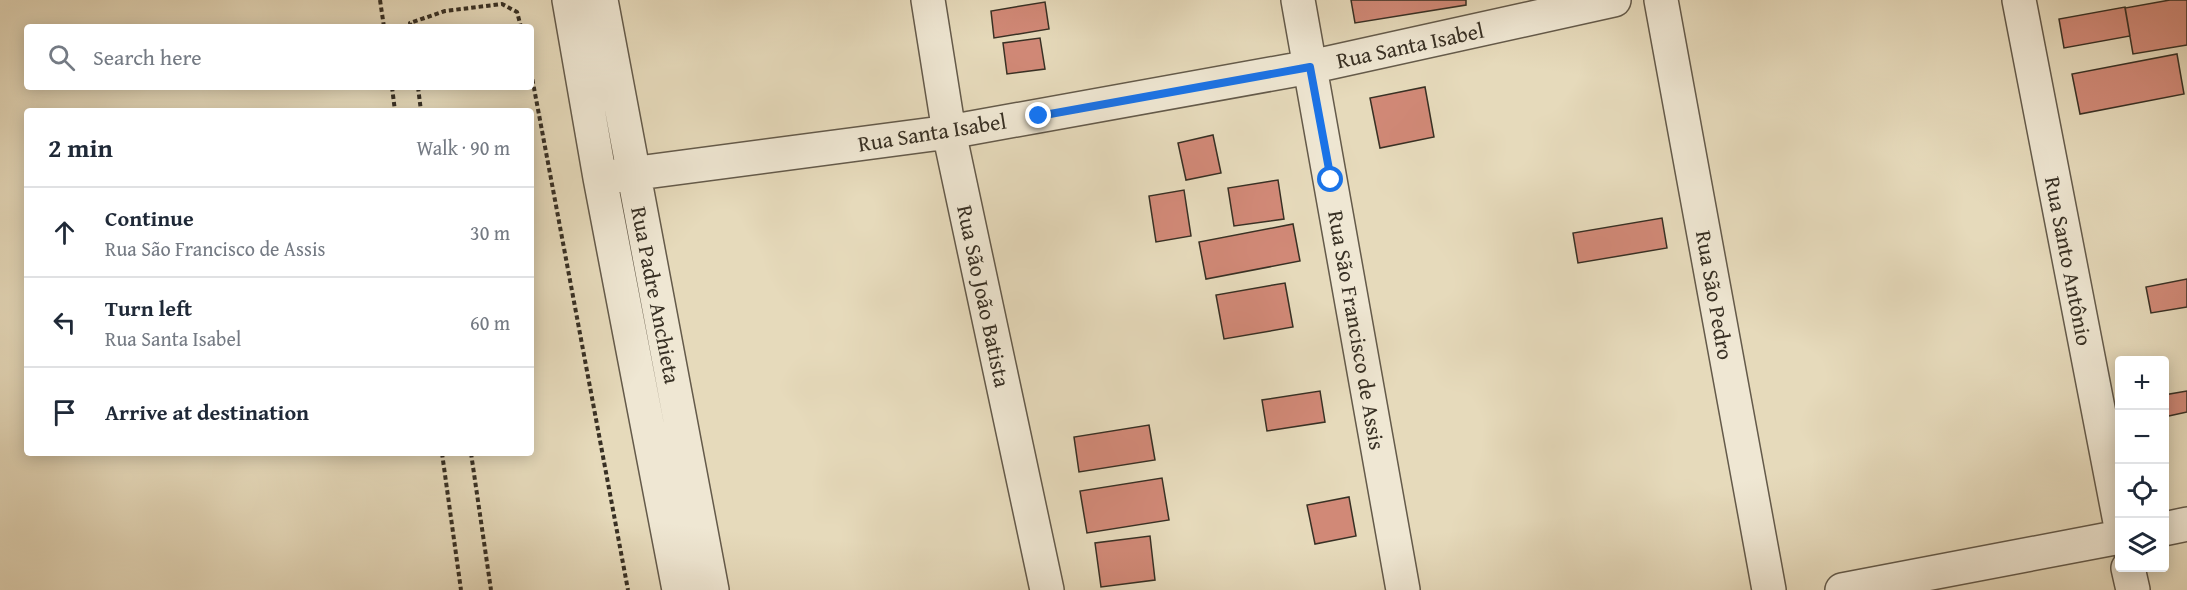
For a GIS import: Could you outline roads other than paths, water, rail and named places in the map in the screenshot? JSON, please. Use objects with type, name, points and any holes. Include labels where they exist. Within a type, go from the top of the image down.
[{"type":"street","name":"Rua Padre Anchieta","points":[[569,0],[600,178],[679,590]]},
{"type":"street","name":"Rua Padre Anchieta","points":[[601,0],[712,590]]},
{"type":"street","name":"Rua São João Batista","points":[[928,0],[949,132],[1047,590]]},
{"type":"street","name":"Rua São Francisco de Assis","points":[[1298,0],[1403,590]]},
{"type":"street","name":"Rua Santa Isabel","points":[[600,178],[949,132],[1310,67],[1614,0]]},
{"type":"street","name":"Rua São Pedro","points":[[1661,0],[1768,590]]},
{"type":"street","name":"Rua Santo Antônio","points":[[2019,0],[2119,518]]},
{"type":"street","points":[[2169,528],[2187,524]]},
{"type":"street","points":[[1842,590],[2115,538]]},
{"type":"street","points":[[2129,572],[2133,590]]}]
